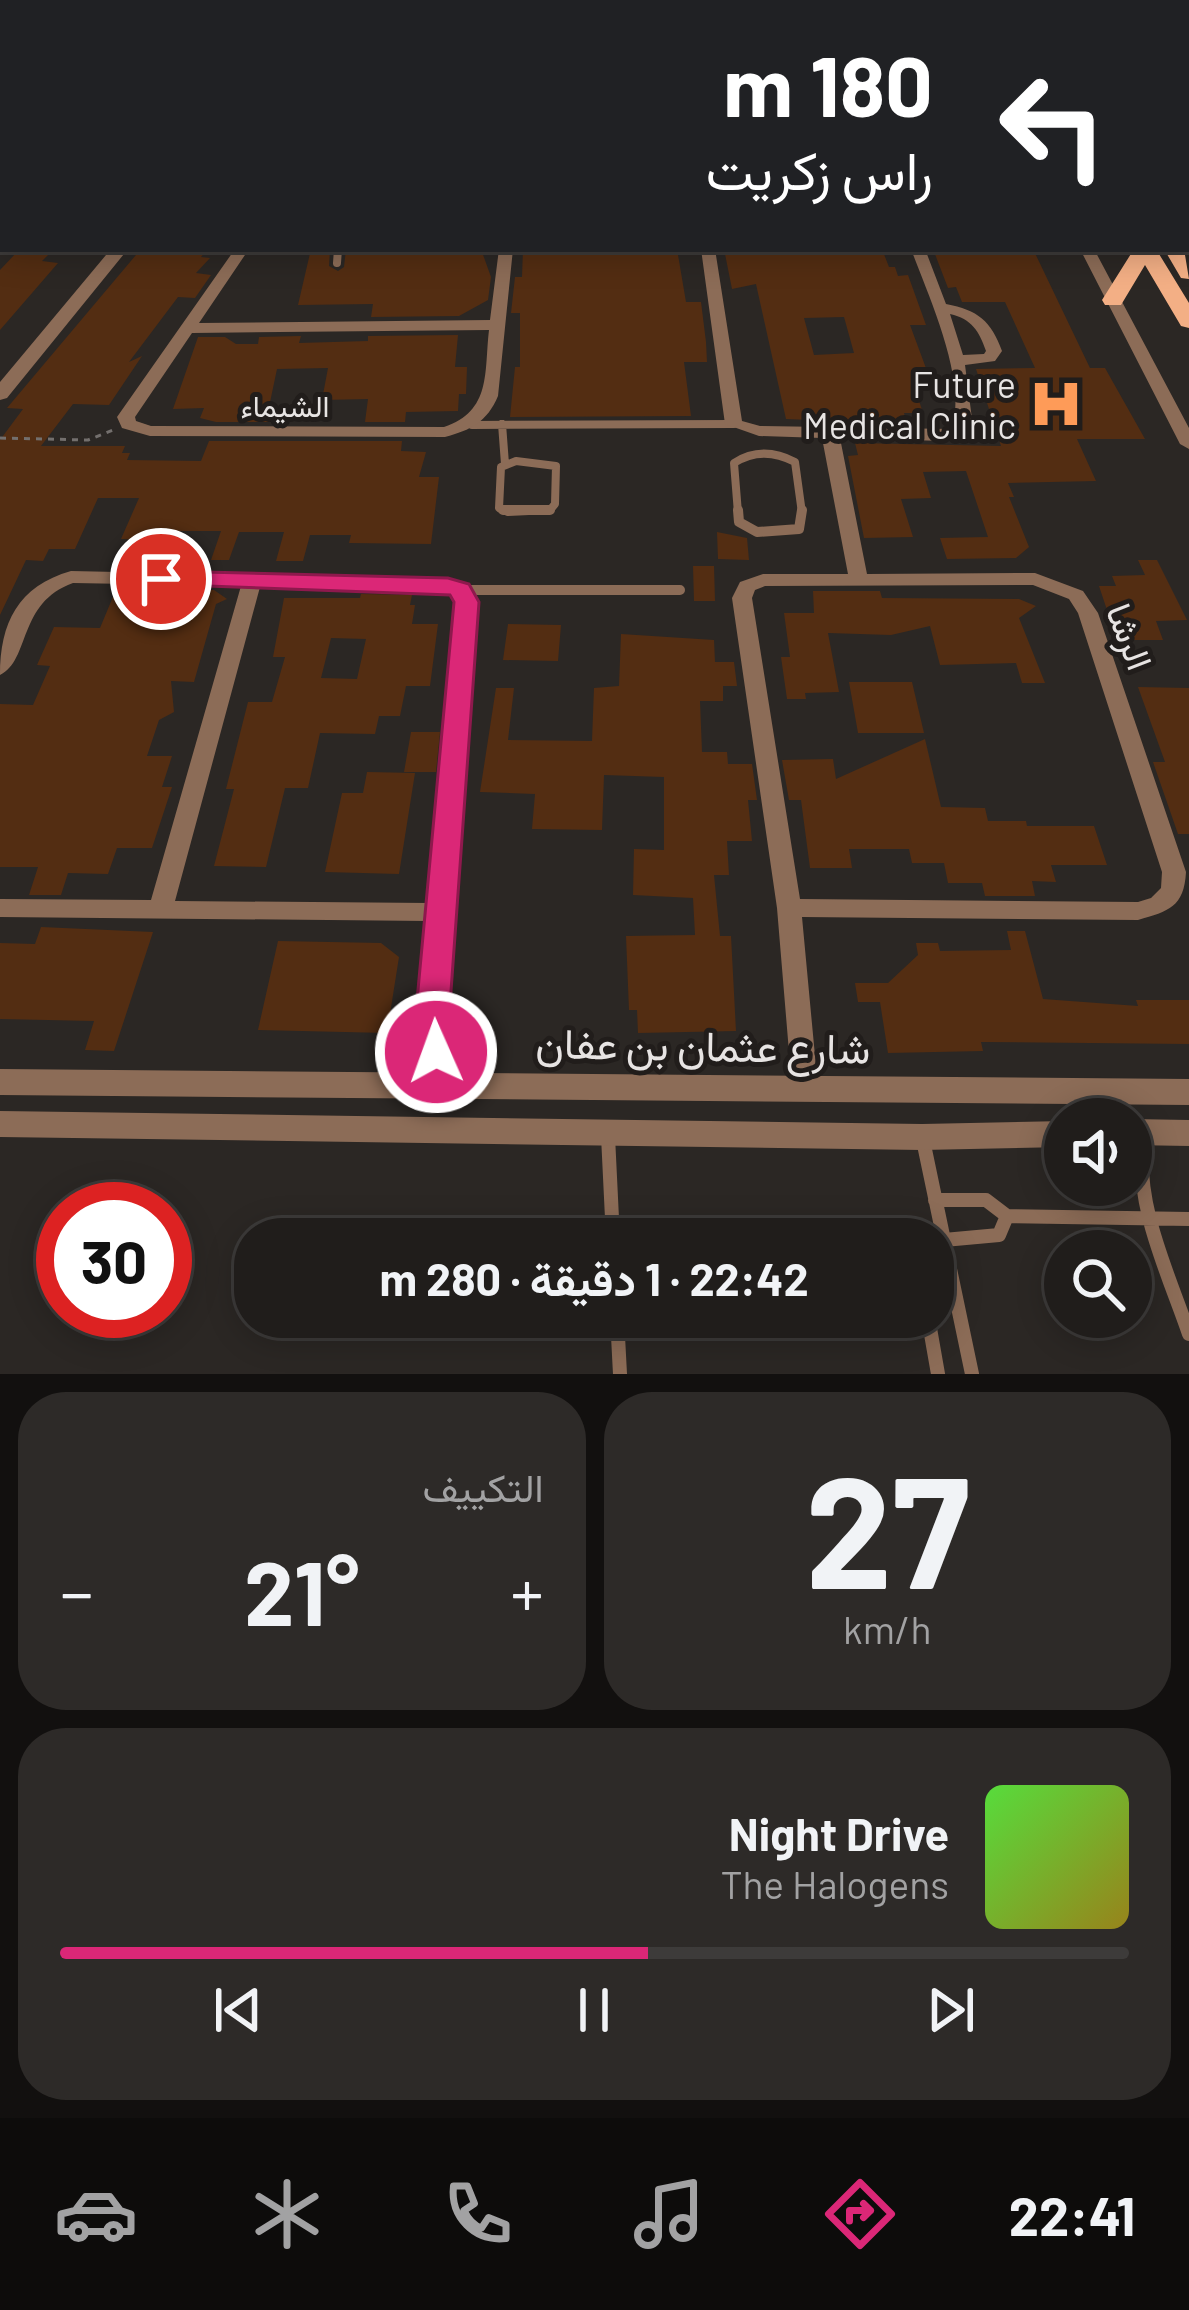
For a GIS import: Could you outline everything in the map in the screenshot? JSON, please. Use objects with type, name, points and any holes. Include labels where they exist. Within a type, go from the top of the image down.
[{"type":"main road","points":[[1113,300],[1143,252]]},
{"type":"main road","points":[[1147,252],[1189,321]]},
{"type":"street","points":[[0,369],[98,252]]},
{"type":"street","points":[[0,394],[118,252]]},
{"type":"street","points":[[128,424],[126,417],[240,252]]},
{"type":"street","points":[[472,424],[490,396],[506,252]]},
{"type":"street","points":[[708,252],[734,424],[759,431],[958,433],[965,415],[954,361],[918,252]]},
{"type":"street","points":[[1089,252],[1189,444]]},
{"type":"street","points":[[940,308],[978,316],[994,351],[989,358],[954,361]]},
{"type":"street","points":[[187,328],[497,325]]},
{"type":"street","name":"الشيماء","points":[[128,424],[150,431],[377,432],[445,432],[472,424]]},
{"type":"street","points":[[830,433],[860,580]]},
{"type":"street","points":[[0,668],[32,595],[48,583],[71,577],[448,585],[460,590],[466,602],[431,1033],[441,1063],[464,1083]]},
{"type":"street","name":"الرشا","points":[[789,908],[1138,910],[1159,905],[1173,891],[1174,872],[1088,613],[1076,595],[1035,579],[763,580],[747,586],[742,598],[789,908],[805,1088]]},
{"type":"street","points":[[161,909],[252,581]]},
{"type":"street","points":[[0,908],[439,912]]},
{"type":"street","points":[[391,1082],[412,1070],[431,1033]]},
{"type":"street","name":"شارع عثمان بن عفان","points":[[0,1082],[1189,1092]]},
{"type":"street","points":[[0,1124],[922,1137],[1044,1134]]},
{"type":"street","points":[[1152,1132],[1189,1132]]},
{"type":"lane","points":[[337,263],[338,252]]},
{"type":"lane","points":[[472,424],[734,424]]},
{"type":"lane","points":[[502,424],[505,464],[499,508],[526,512],[553,508],[556,466],[543,461],[505,464]]},
{"type":"lane","points":[[759,431],[762,454]]},
{"type":"lane","points":[[762,454],[784,455],[795,462],[803,523],[794,531],[757,532],[740,522],[734,463],[743,455],[762,454]]},
{"type":"lane","points":[[460,590],[680,590]]},
{"type":"lane","points":[[608,1132],[613,1218]]},
{"type":"lane","points":[[922,1137],[939,1218]]},
{"type":"lane","points":[[935,1200],[986,1200],[1006,1216],[1189,1220]]},
{"type":"lane","points":[[1149,1206],[1189,1334]]},
{"type":"lane","points":[[954,1239],[999,1235],[1006,1216]]},
{"type":"lane","points":[[954,1288],[972,1374]]},
{"type":"lane","points":[[618,1338],[620,1374]]},
{"type":"lane","points":[[932,1338],[938,1374]]},
{"type":"path","points":[[0,439],[88,440],[128,424]]},
{"type":"building","points":[[17,252],[51,252],[42,261],[58,263],[0,330],[0,270]]},
{"type":"building","points":[[138,252],[205,252],[201,257],[210,258],[196,273],[211,275],[195,298],[178,297],[129,362],[142,356],[109,405],[73,404],[41,446],[125,446],[122,453],[130,453],[127,460],[201,461],[209,441],[402,441],[401,451],[426,452],[419,477],[439,477],[431,544],[349,543],[351,535],[310,535],[303,561],[276,561],[284,532],[239,532],[229,560],[211,560],[221,531],[175,531],[160,568],[139,568],[150,540],[121,539],[139,498],[98,498],[75,549],[49,549],[43,561],[26,560],[0,615],[0,440],[23,409],[7,408]]},
{"type":"building","points":[[310,252],[330,252],[329,266],[338,271],[344,267],[346,252],[482,252],[491,277],[488,300],[459,316],[371,317],[373,304],[298,305]]},
{"type":"building","points":[[523,252],[678,252],[686,302],[701,302],[706,342],[707,362],[684,362],[691,416],[510,417],[515,367],[520,367],[520,313],[511,313],[515,277],[522,277]]},
{"type":"building","points":[[725,252],[883,252],[898,276],[908,275],[926,325],[910,325],[930,379],[912,379],[923,413],[904,413],[907,424],[786,419],[756,284],[732,289]],"holes":[[[844,317],[854,353],[814,355],[804,318]]]},
{"type":"building","points":[[934,252],[1034,252],[1090,368],[1105,368],[1145,439],[1077,439],[1096,481],[1008,483],[1029,547],[1016,558],[947,559],[940,538],[988,537],[966,471],[923,472],[931,498],[901,499],[913,537],[864,538],[848,456],[858,455],[855,443],[1001,446],[976,369],[1035,368],[1005,302],[962,302],[956,287],[948,288]]},
{"type":"building","points":[[458,335],[455,367],[467,367],[466,394],[459,394],[458,411],[406,412],[405,422],[365,422],[368,399],[322,400],[328,368],[277,369],[269,407],[276,407],[273,422],[216,422],[200,418],[204,408],[173,409],[198,337],[258,344],[259,337],[301,336],[299,343]]},
{"type":"building","points":[[717,532],[747,538],[749,560],[718,559]]},
{"type":"building","points":[[1138,560],[1157,560],[1187,620],[1156,621],[1163,640],[1117,640],[1099,586],[1116,586],[1112,576],[1145,575]]},
{"type":"building","points":[[693,566],[714,566],[715,601],[694,601]]},
{"type":"building","points":[[214,590],[227,599],[216,604],[194,682],[171,681],[174,712],[159,720],[147,756],[172,756],[162,787],[172,787],[152,848],[117,848],[108,874],[68,873],[61,895],[29,895],[38,867],[0,867],[0,704],[33,705],[50,666],[37,665],[54,627],[100,628],[115,592]]},
{"type":"building","points":[[813,591],[880,591],[882,598],[1019,599],[1036,606],[1019,618],[1045,683],[1022,683],[1016,663],[940,665],[930,626],[891,635],[828,633],[839,692],[787,699],[781,657],[790,657],[784,613],[814,613]]},
{"type":"building","points":[[361,594],[412,595],[412,624],[438,624],[430,686],[406,686],[400,716],[379,716],[375,734],[320,733],[308,788],[285,788],[266,867],[214,866],[234,789],[226,789],[248,702],[272,702],[285,657],[273,657],[284,598],[360,598]],"holes":[[[331,638],[366,639],[357,679],[321,678]]]},
{"type":"building","points":[[508,624],[561,625],[558,661],[503,660]]},
{"type":"building","points":[[621,634],[714,640],[715,662],[734,662],[737,686],[723,686],[723,701],[700,701],[702,752],[727,752],[728,764],[752,764],[757,800],[748,800],[752,841],[727,841],[729,875],[714,875],[720,936],[731,936],[736,1031],[638,1033],[637,1010],[629,1010],[626,936],[695,935],[693,898],[633,895],[634,849],[664,850],[664,777],[604,775],[602,830],[532,829],[535,794],[480,792],[496,688],[514,688],[508,740],[592,741],[594,688],[619,686]]},
{"type":"building","points":[[849,682],[912,682],[924,733],[858,733]]},
{"type":"building","points":[[1138,687],[1189,688],[1189,834],[1178,834],[1153,762],[1165,762]]},
{"type":"building","points":[[411,732],[440,732],[436,772],[404,772]]},
{"type":"building","points":[[925,739],[941,807],[985,808],[988,821],[1026,821],[1027,826],[1094,826],[1107,865],[1051,865],[1056,882],[1032,881],[1035,896],[985,896],[982,883],[948,883],[944,863],[912,863],[909,849],[849,849],[852,868],[810,868],[801,800],[789,800],[782,760],[833,759],[836,779]]},
{"type":"building","points":[[367,772],[415,773],[399,874],[325,872],[342,793],[363,793]]},
{"type":"building","points":[[41,927],[153,932],[114,1051],[85,1050],[94,1021],[0,1019],[0,943],[35,944]]},
{"type":"building","points":[[1007,931],[1025,931],[1043,999],[1138,1006],[1136,1000],[1189,1000],[1189,1044],[981,1042],[983,1051],[888,1053],[880,1002],[858,1002],[855,983],[888,983],[918,955],[916,943],[938,943],[940,951],[1011,950]]},
{"type":"building","points":[[278,941],[381,943],[399,957],[387,1033],[258,1030]]},
{"type":"place","name":"Future Medical Clinic","points":[[1056,404]]},
{"type":"route","points":[[161,579],[448,585],[460,590],[466,602],[439,912],[431,1033],[436,1052]]}]
